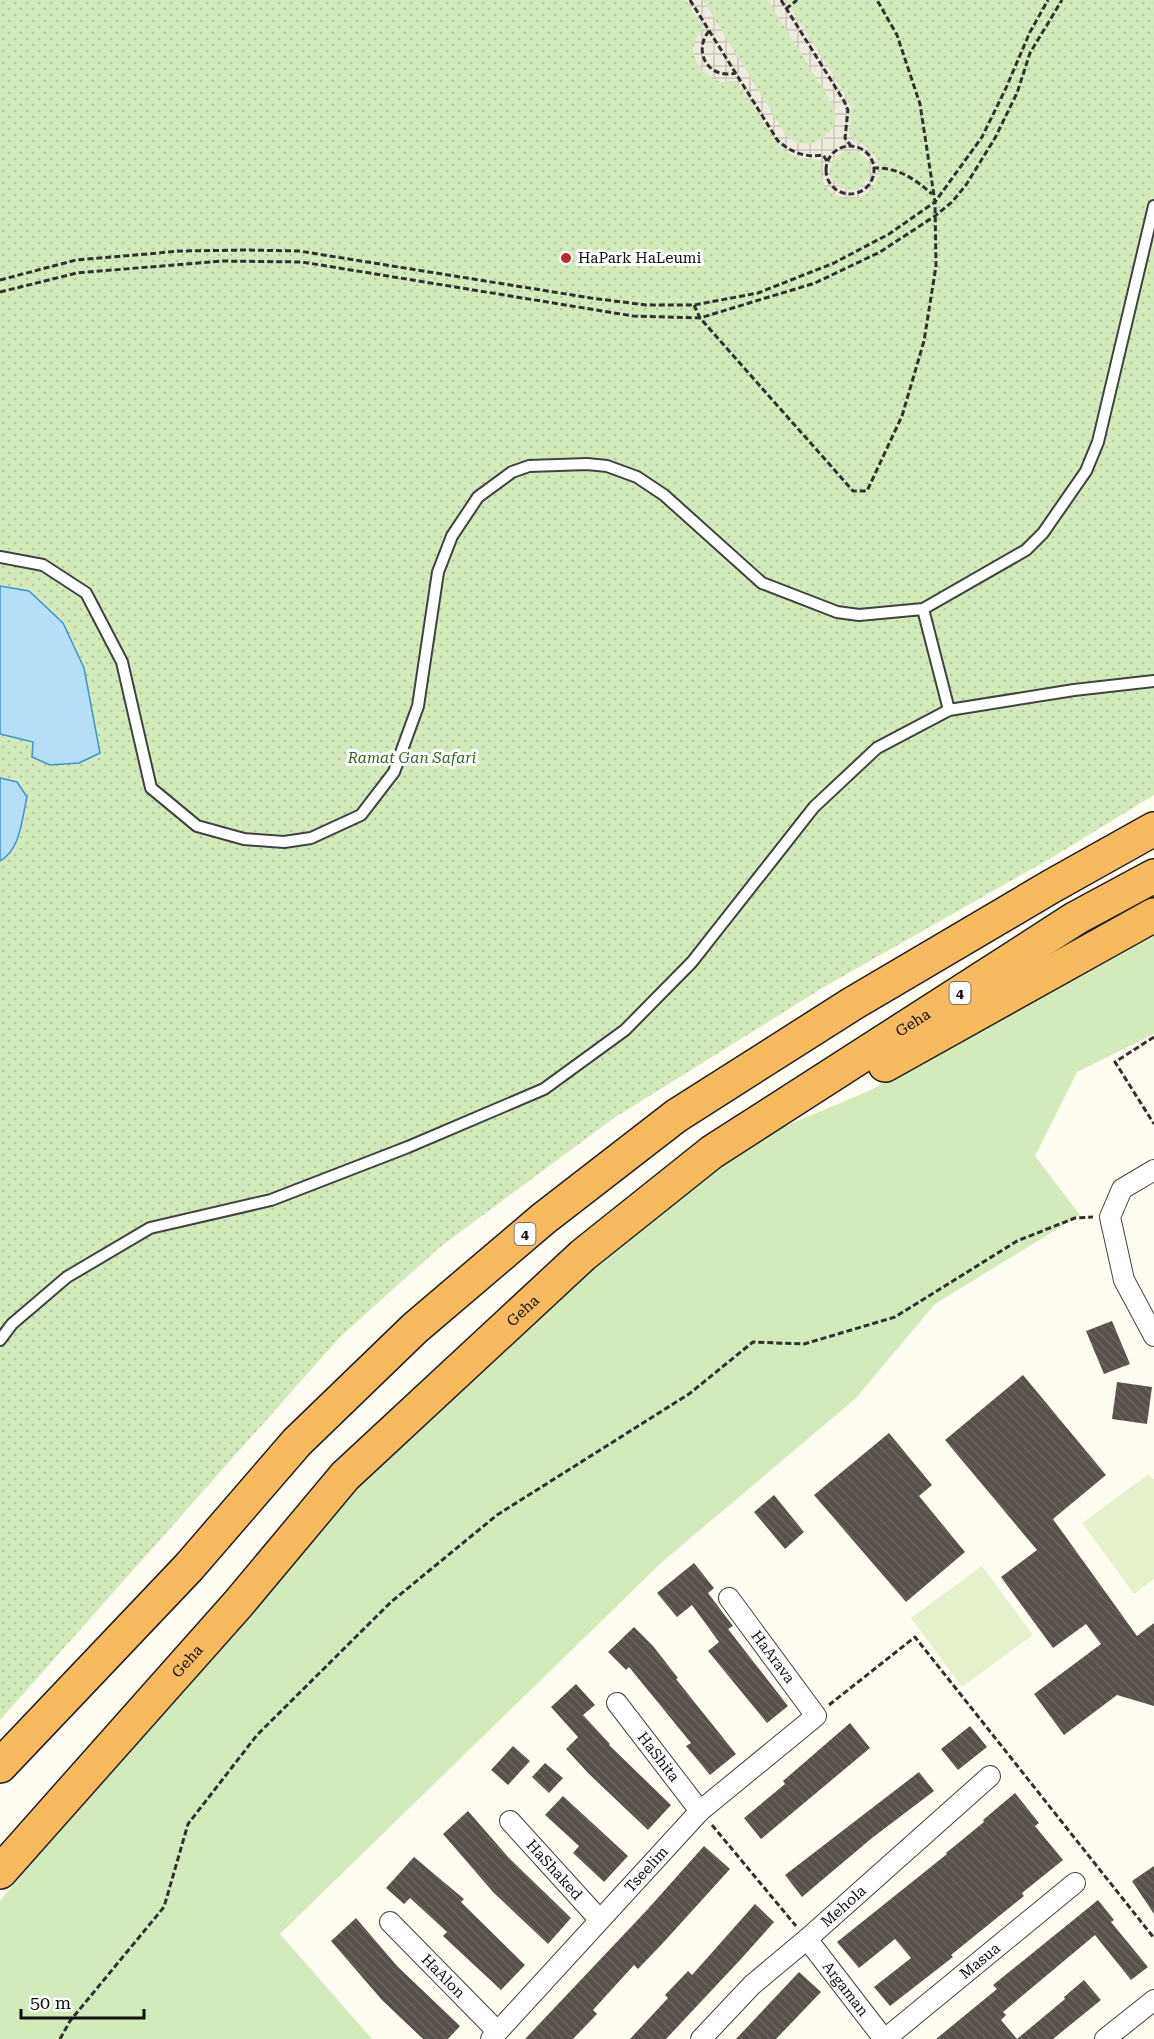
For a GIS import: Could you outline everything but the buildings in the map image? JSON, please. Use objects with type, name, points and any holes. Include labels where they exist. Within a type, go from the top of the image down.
[{"type":"highway","name":"4","points":[[0,1766],[189,1567],[297,1442],[415,1328],[543,1219],[676,1116],[842,1010],[1052,886],[1154,829]]},
{"type":"highway","name":"Geha","points":[[0,1872],[238,1604],[345,1476],[583,1255],[712,1152],[1077,918],[1154,876]]},
{"type":"highway","points":[[770,1114],[864,1077],[1154,915]]},
{"type":"street","points":[[1154,1170],[1122,1188],[1110,1217],[1124,1280],[1154,1336]]},
{"type":"street","name":"HaArava","points":[[729,1598],[816,1716]]},
{"type":"street","name":"HaShita","points":[[617,1702],[700,1811]]},
{"type":"street","name":"Tseelim","points":[[494,2035],[700,1811],[816,1716]]},
{"type":"street","name":"Mehola","points":[[701,2039],[752,1985],[990,1776]]},
{"type":"street","name":"HaShaked","points":[[510,1821],[599,1919]]},
{"type":"street","name":"Masua","points":[[884,2039],[1075,1883]]},
{"type":"street","name":"HaAlon","points":[[390,1922],[494,2035]]},
{"type":"street","name":"Argaman","points":[[807,1939],[884,2039]]},
{"type":"street","points":[[1105,2039],[1154,2000]]},
{"type":"lane","points":[[0,558],[43,565],[86,593],[122,662],[151,788],[197,826],[244,839],[284,842],[312,838],[361,815],[394,772],[418,706],[438,572],[452,536],[478,497],[512,472],[537,466],[587,464],[607,466],[637,477],[664,495],[756,579],[776,590],[837,612],[859,615],[923,609],[1026,550],[1043,533],[1086,471],[1098,442],[1150,239],[1154,206]]},
{"type":"lane","points":[[923,609],[949,710]]},
{"type":"lane","points":[[0,1340],[12,1324],[67,1277],[150,1228],[271,1200],[408,1147],[544,1089],[625,1030],[692,962],[822,800],[877,748],[949,710],[1074,690],[1154,681]]},
{"type":"path","points":[[690,0],[778,141],[791,151],[815,156],[823,155],[827,161]]},
{"type":"path","points":[[781,0],[844,101],[848,110],[845,138],[851,146],[865,152],[870,158],[873,168],[872,180],[867,187],[860,192],[844,194],[830,184],[826,177],[827,161],[837,149],[851,146]]},
{"type":"path","points":[[786,9],[797,0]]},
{"type":"path","points":[[694,304],[700,318],[852,491],[867,491],[902,416],[924,341],[936,266],[935,202],[920,104],[897,35],[877,0]]},
{"type":"path","points":[[0,280],[76,260],[181,251],[299,251],[646,305],[694,304],[758,293],[834,263],[889,234],[935,202],[982,136],[1030,32],[1048,0]]},
{"type":"path","points":[[0,292],[77,273],[221,261],[302,262],[633,316],[700,318],[815,283],[880,252],[936,216],[952,202],[966,185],[995,138],[1017,93],[1030,53],[1062,0]]},
{"type":"path","points":[[709,31],[702,42],[703,57],[717,72],[729,75],[736,73]]},
{"type":"path","points":[[873,168],[883,167],[904,173],[933,195]]},
{"type":"path","points":[[1154,1037],[1115,1062],[1154,1124]]},
{"type":"path","points":[[60,2039],[70,2021],[164,1907],[188,1824],[257,1736],[391,1602],[497,1515],[689,1394],[753,1342],[804,1344],[895,1317],[1017,1241],[1075,1218],[1110,1217]]},
{"type":"path","points":[[700,1811],[807,1939]]},
{"type":"green space","name":"Ramat Gan Safari","points":[[0,0],[1154,0],[1154,795],[1051,858],[824,987],[614,1118],[440,1247],[340,1337],[0,1720]]},
{"type":"green space","points":[[1154,931],[1154,1034],[1077,1072],[1035,1156],[1080,1215],[935,1304],[855,1399],[661,1563],[280,1934],[372,2039],[0,2039],[0,1901],[201,1658],[377,1457],[696,1177],[776,1130],[871,1090]]},
{"type":"green space","points":[[1149,1474],[1154,1480],[1154,1579],[1134,1594],[1082,1523]]},
{"type":"green space","points":[[982,1566],[1033,1635],[962,1687],[911,1618]]},
{"type":"shaded area","points":[[686,0],[703,0],[787,137],[798,143],[811,144],[824,138],[833,128],[836,117],[834,107],[768,0],[786,0],[846,95],[851,108],[849,134],[855,141],[871,151],[877,159],[878,178],[868,193],[859,198],[850,199],[840,198],[832,193],[825,186],[821,177],[819,160],[789,154],[779,145],[736,81],[721,82],[703,71],[693,51],[695,40],[703,28]],"holes":[[[845,151],[858,152],[868,161],[870,174],[867,180],[852,190],[840,187],[831,177],[830,170],[834,158]]]},
{"type":"water","points":[[0,586],[29,591],[63,623],[84,668],[100,753],[79,763],[50,765],[32,757],[33,742],[0,734]]},
{"type":"water","points":[[0,778],[17,782],[27,797],[16,841],[7,856],[0,861]]},
{"type":"place","name":"HaPark HaLeumi","points":[[566,258]]}]
